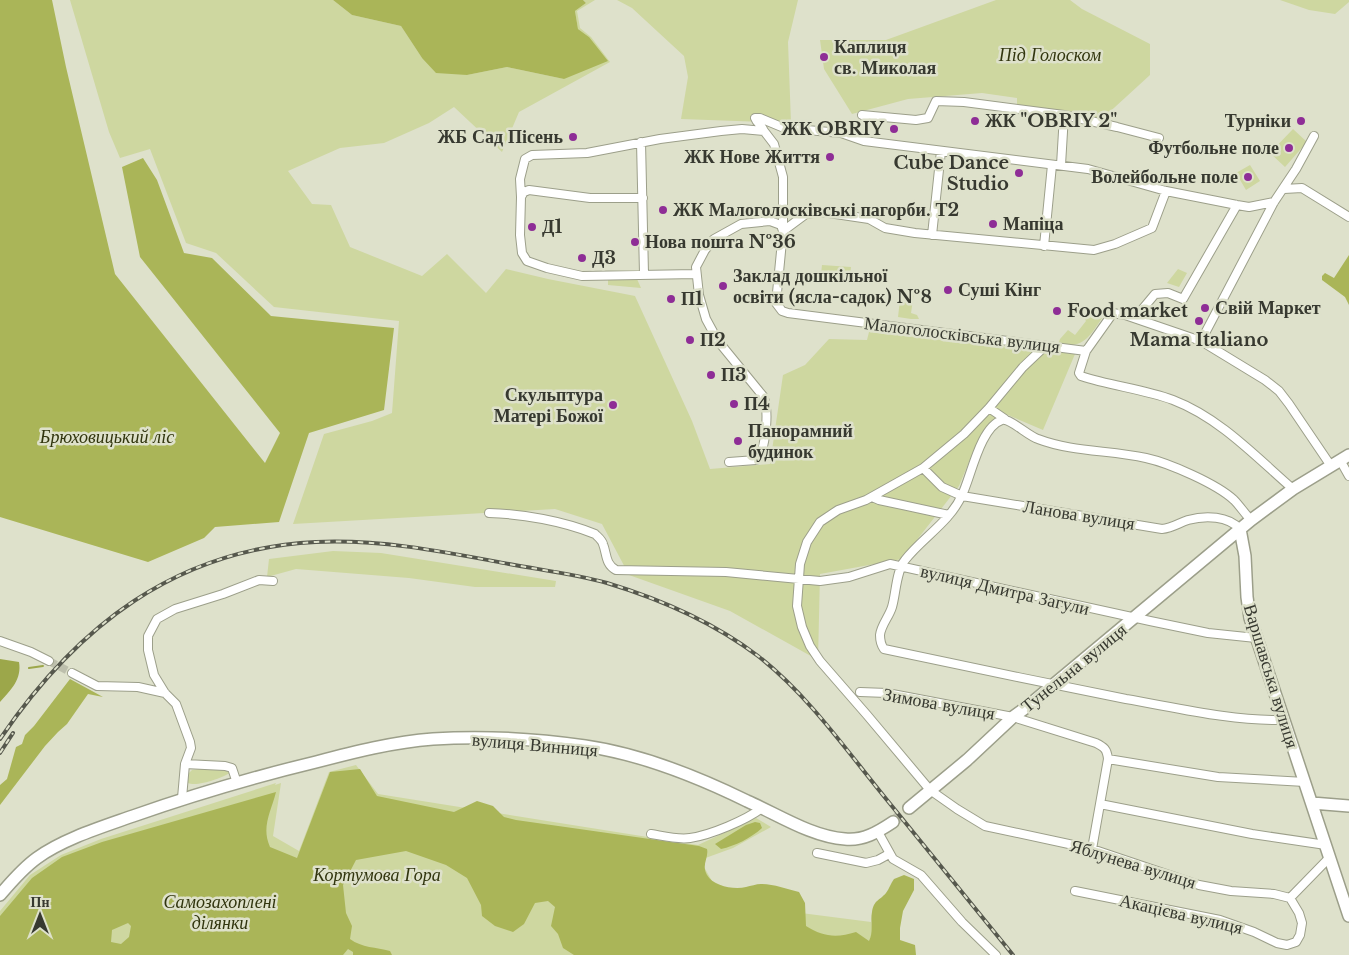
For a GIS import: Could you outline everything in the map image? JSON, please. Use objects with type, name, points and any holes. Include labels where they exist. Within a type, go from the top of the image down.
[{"type":"main road","points":[[1240,529],[1293,489],[1340,461]]},
{"type":"main road","name":"Тунельна вулиця","points":[[909,808],[967,760],[1013,716],[1240,529]]},
{"type":"main road","name":"Варшавська вулиця","points":[[1240,529],[1245,556],[1248,609],[1256,638],[1349,916]]},
{"type":"main road","name":"вулиця Винниця","points":[[0,895],[26,867],[57,846],[99,828],[182,798],[386,744],[432,739],[472,738],[586,746],[647,761],[706,782],[806,828],[833,838],[856,839],[878,832]]},
{"type":"main road","points":[[1312,803],[1349,806]]},
{"type":"main road","points":[[878,832],[892,822]]},
{"type":"street","points":[[862,115],[916,120],[928,118],[936,101],[964,102],[1064,116],[1159,138]]},
{"type":"street","points":[[1044,246],[1064,116]]},
{"type":"street","name":"Малоголосківська вулиця","points":[[941,151],[864,141],[841,133],[784,128],[760,118],[755,118],[756,123],[763,128],[774,144],[783,177],[783,232],[776,303],[782,311],[788,314],[1086,351],[1113,313],[1135,318],[1179,335],[1201,341],[1265,380],[1279,391],[1297,414],[1340,461],[1349,476]]},
{"type":"street","points":[[696,274],[582,276],[527,261],[522,253],[520,235],[522,169],[525,159],[532,155],[588,153],[641,142],[721,131],[742,129],[764,131]]},
{"type":"street","points":[[1201,341],[1274,202],[1284,189],[1314,136]]},
{"type":"street","points":[[641,142],[644,274]]},
{"type":"street","points":[[932,235],[941,151],[1088,169],[1166,191],[1249,207],[1274,202]]},
{"type":"street","points":[[1284,189],[1302,188],[1349,216]]},
{"type":"street","points":[[521,197],[524,192],[529,190],[590,198],[643,198]]},
{"type":"street","points":[[729,462],[756,460],[761,456],[767,412],[763,396],[718,341],[706,319],[699,295],[696,267],[705,250],[714,240],[741,224],[770,221],[781,225],[783,232],[806,214],[817,212],[865,218],[885,228],[932,235],[1094,250],[1152,228],[1166,191]]},
{"type":"street","points":[[1135,318],[1155,294],[1168,292],[1183,299],[1237,205]]},
{"type":"street","name":"Яблунева вулиця","points":[[1049,346],[1043,348],[1023,367],[989,408],[964,434],[923,468],[872,497],[838,510],[820,522],[804,548],[800,564],[797,606],[802,627],[810,646],[820,661],[930,790],[985,826],[1092,849],[1199,885],[1231,891],[1274,894],[1290,898]]},
{"type":"street","points":[[1086,351],[1079,373],[1080,376],[1136,389],[1190,407],[1242,444],[1293,489]]},
{"type":"street","points":[[989,408],[1037,439],[1076,449],[1146,458],[1186,473],[1231,498],[1252,520]]},
{"type":"street","points":[[1005,420],[1000,421],[989,431],[978,449],[962,496],[948,515],[907,557],[901,566],[892,608],[881,632],[881,644],[884,649],[1171,707],[1255,720],[1284,720]]},
{"type":"street","name":"Ланова вулиця","points":[[923,468],[942,487],[962,496],[1162,529],[1200,518],[1223,519],[1233,522],[1240,529]]},
{"type":"street","points":[[872,497],[948,515]]},
{"type":"street","points":[[489,513],[510,513],[528,516],[595,534],[603,542],[607,562],[616,570],[726,572],[828,580],[849,577],[885,565],[901,566]]},
{"type":"street","name":"вулиця Дмитра Загули","points":[[901,566],[1134,618],[1208,633],[1256,638]]},
{"type":"street","points":[[182,798],[185,764],[191,748],[190,742],[176,704],[165,693],[154,675],[148,650],[148,636],[157,619],[175,609],[259,580],[273,580]]},
{"type":"street","points":[[0,641],[31,652],[49,661]]},
{"type":"street","points":[[72,673],[97,686],[138,687],[165,693]]},
{"type":"street","name":"Зимова вулиця","points":[[860,692],[887,693],[1013,716],[1105,747],[1108,759]]},
{"type":"street","points":[[1092,849],[1108,759],[1218,777],[1305,782]]},
{"type":"street","points":[[185,764],[232,768],[237,783]]},
{"type":"street","points":[[1100,804],[1252,834],[1326,845]]},
{"type":"street","points":[[651,834],[688,838],[706,834],[751,816],[762,808]]},
{"type":"street","points":[[878,832],[893,859],[921,875],[962,922],[996,955]]},
{"type":"street","points":[[817,853],[866,863],[878,860],[889,854]]},
{"type":"street","points":[[1290,898],[1330,858]]},
{"type":"street","name":"Акацієва вулиця","points":[[1075,891],[1220,920],[1254,932],[1277,943],[1287,945],[1296,942],[1300,935],[1302,924],[1290,898]]},
{"type":"green space","name":"Брюховицький ліс","points":[[0,0],[52,0],[115,274],[265,463],[280,433],[140,257],[122,167],[143,158],[157,180],[184,253],[212,258],[271,316],[394,328],[384,410],[309,433],[279,522],[215,527],[204,538],[148,562],[0,517]]},
{"type":"green space","points":[[70,0],[333,0],[352,15],[401,26],[422,58],[467,75],[507,67],[564,79],[589,37],[578,29],[575,11],[586,3],[583,0],[595,0],[577,11],[580,28],[591,37],[610,62],[519,112],[502,152],[454,107],[429,123],[384,143],[340,148],[288,171],[312,204],[331,205],[350,247],[422,276],[447,254],[486,293],[506,269],[635,296],[692,421],[710,469],[770,464],[783,375],[805,365],[829,339],[867,340],[869,332],[1075,354],[1043,430],[1001,412],[978,440],[959,486],[902,559],[820,574],[818,660],[730,611],[629,575],[602,524],[555,509],[293,524],[324,434],[372,421],[392,413],[399,321],[274,307],[216,253],[186,243],[150,149],[120,158],[109,132]]},
{"type":"green space","points":[[333,0],[583,0],[586,3],[575,11],[578,29],[589,37],[608,61],[564,79],[507,67],[467,75],[436,73],[422,58],[401,26],[352,15]]},
{"type":"green space","points":[[617,0],[798,0],[788,42],[791,123],[681,119],[688,77],[684,56],[632,8]]},
{"type":"green space","name":"Під Голоском","points":[[996,0],[1070,0],[1082,9],[1150,44],[1150,75],[1103,118],[1017,105],[1017,98],[982,93],[908,99],[852,114],[824,69],[820,40],[886,40]]},
{"type":"green space","points":[[1280,0],[1349,0],[1349,2],[1335,14],[1309,10]]},
{"type":"green space","name":"Футбольне поле","points":[[1293,129],[1307,142],[1285,167],[1270,153]]},
{"type":"green space","name":"Волейбольне поле","points":[[1250,165],[1260,181],[1246,190],[1236,173]]},
{"type":"green space","points":[[1349,255],[1349,305],[1345,297],[1322,280],[1322,276],[1325,273],[1334,278]]},
{"type":"green space","points":[[822,265],[851,267],[850,276],[821,274]]},
{"type":"green space","points":[[1178,269],[1187,273],[1179,287],[1167,283]]},
{"type":"green space","points":[[608,279],[637,279],[641,288],[608,285]]},
{"type":"green space","points":[[901,291],[914,293],[911,313],[917,315],[919,319],[898,317]]},
{"type":"green space","points":[[1083,313],[1098,315],[1102,318],[1084,340],[1074,345],[1058,345],[1060,339],[1068,330],[1075,335],[1086,321],[1082,315]]},
{"type":"green space","points":[[333,551],[381,553],[556,581],[555,587],[475,587],[409,578],[296,569],[267,577],[269,559]]},
{"type":"green space","points":[[70,679],[103,697],[88,694],[67,724],[45,746],[0,805],[0,785],[7,779],[16,747],[22,744],[25,735]]},
{"type":"green space","name":"Кортумова Гора","points":[[356,765],[378,794],[698,845],[756,818],[771,827],[733,848],[700,860],[712,881],[770,909],[871,922],[874,940],[887,955],[0,955],[0,911],[30,875],[61,855],[101,839],[276,783],[275,785],[281,783],[273,836],[299,851],[329,772]]},
{"type":"green space","points":[[215,767],[231,772],[210,781],[197,784],[188,783],[188,774],[192,770]]},
{"type":"green space","name":"Кортумова Гора","points":[[360,769],[377,796],[454,812],[477,801],[493,806],[504,817],[516,820],[699,846],[707,849],[705,871],[714,882],[736,888],[766,884],[799,892],[805,903],[806,926],[824,934],[836,936],[856,932],[869,941],[874,905],[886,893],[894,879],[904,875],[914,879],[914,890],[903,911],[900,940],[915,945],[916,955],[574,955],[563,948],[558,934],[551,926],[555,907],[548,901],[535,903],[524,924],[513,932],[495,926],[482,916],[481,905],[467,878],[446,865],[406,851],[356,860],[343,885],[346,913],[352,926],[350,939],[364,946],[390,951],[392,955],[353,955],[353,952],[348,949],[343,955],[0,955],[0,916],[32,878],[62,857],[102,842],[276,792],[268,820],[267,840],[270,847],[297,858],[330,772]],"holes":[[[128,923],[131,926],[129,937],[121,944],[111,942],[112,930]]]},
{"type":"green space","points":[[755,822],[760,823],[762,828],[748,838],[721,849],[715,844],[746,825]]},
{"type":"shaded area","points":[[0,659],[19,662],[19,674],[15,684],[0,702]]},
{"type":"waterway","points":[[29,668],[43,666]]},
{"type":"tunnel","points":[[49,661],[72,673]]},
{"type":"tunnel","points":[[893,822],[909,808]]},
{"type":"railway","points":[[0,739],[30,698],[62,662],[97,629],[134,601],[175,578],[218,560],[265,548],[316,542],[365,542],[437,551],[583,577],[627,589],[686,613],[723,632],[758,656],[777,672],[826,724],[1013,955]]},
{"type":"railway","points":[[0,753],[13,733]]},
{"type":"place","name":"Каплиця св. Миколая","points":[[824,57]]},
{"type":"place","name":"ЖК \"OBRIY 2\"","points":[[975,121]]},
{"type":"place","name":"Турніки","points":[[1301,121]]},
{"type":"place","name":"ЖК OBRIY","points":[[894,129]]},
{"type":"place","name":"ЖБ Сад Пісень","points":[[573,137]]},
{"type":"place","name":"Футбольне поле","points":[[1289,148]]},
{"type":"place","name":"ЖК Нове Життя","points":[[830,157]]},
{"type":"place","name":"Cube Dance Studio","points":[[1019,173]]},
{"type":"place","name":"Волейбольне поле","points":[[1248,177]]},
{"type":"place","name":"ЖК Малоголосківські пагорби. Т2","points":[[663,210]]},
{"type":"place","name":"Мапіца","points":[[993,224]]},
{"type":"place","name":"Д1","points":[[532,227]]},
{"type":"place","name":"Нова пошта №36","points":[[635,242]]},
{"type":"place","name":"Д3","points":[[582,258]]},
{"type":"place","name":"Заклад дошкільної освіти (ясла-садок) №8","points":[[723,286]]},
{"type":"place","name":"Суші Кінг","points":[[948,290]]},
{"type":"place","name":"П1","points":[[671,299]]},
{"type":"place","name":"Свій Маркет","points":[[1205,308]]},
{"type":"place","name":"Food market","points":[[1057,311]]},
{"type":"place","name":"Mama Italiano","points":[[1199,321]]},
{"type":"place","name":"П2","points":[[690,340]]},
{"type":"place","name":"П3","points":[[711,375]]},
{"type":"place","name":"П4","points":[[734,404]]},
{"type":"place","name":"Скульптура Матері Божої","points":[[613,405]]},
{"type":"place","name":"Панорамний будинок","points":[[738,441]]},
{"type":"park label","name":"Самозахоплені ділянки","points":[[220,912]]}]
